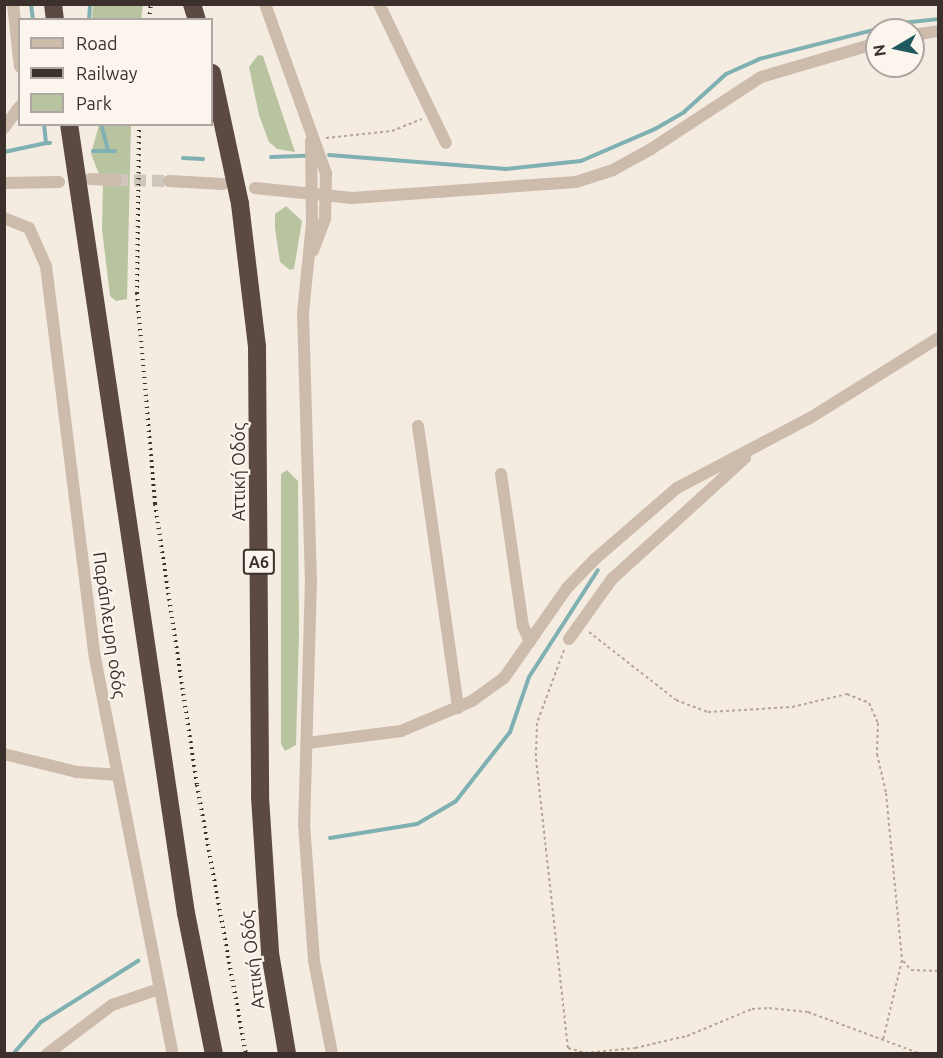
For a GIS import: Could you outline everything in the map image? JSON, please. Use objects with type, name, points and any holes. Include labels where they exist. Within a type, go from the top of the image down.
[{"type":"highway","name":"Αττική Οδός","points":[[213,78],[240,204],[257,346],[260,797],[270,945],[286,1053]]},
{"type":"highway","points":[[69,126],[186,913],[214,1053]]},
{"type":"street","points":[[13,4],[18,50]]},
{"type":"street","points":[[265,4],[311,141],[326,173],[328,196],[325,219],[309,260]]},
{"type":"street","points":[[379,4],[446,143]]},
{"type":"street","points":[[255,188],[328,196],[388,197],[576,182],[613,170],[651,149],[762,76],[865,46]]},
{"type":"street","points":[[4,128],[18,109]]},
{"type":"street","points":[[311,141],[312,194],[309,260],[303,313],[311,579],[307,742],[307,894],[332,1053]]},
{"type":"street","points":[[90,179],[116,180]]},
{"type":"street","points":[[169,181],[223,184]]},
{"type":"street","points":[[4,183],[58,182]]},
{"type":"street","name":"Παράπλευρη οδός","points":[[4,219],[29,228],[46,266],[95,658],[116,775],[173,1053]]},
{"type":"street","points":[[307,742],[401,731],[458,708],[504,678],[567,588],[636,521],[677,488],[756,448],[939,338]]},
{"type":"street","points":[[418,426],[458,708]]},
{"type":"street","points":[[569,639],[580,620],[631,561],[756,448]]},
{"type":"street","points":[[501,474],[523,626],[530,642]]},
{"type":"street","points":[[4,754],[77,772],[116,775]]},
{"type":"street","points":[[47,1053],[112,1005],[159,989]]},
{"type":"path","points":[[311,141],[392,131],[432,116]]},
{"type":"path","points":[[580,620],[676,700],[708,712],[792,707],[848,694],[869,702],[878,723],[877,754],[886,792],[902,960],[883,1041]]},
{"type":"path","points":[[569,639],[539,716],[536,749],[568,1048],[585,1053],[635,1048],[687,1036],[752,1009],[770,1008],[808,1012],[921,1053]]},
{"type":"path","points":[[902,960],[911,970],[939,971]]},
{"type":"green space","points":[[93,4],[143,5],[141,18],[92,18]]},
{"type":"green space","points":[[258,55],[263,56],[295,152],[277,149],[269,142],[259,115],[249,67]]},
{"type":"green space","points":[[99,126],[131,126],[127,299],[116,301],[110,296],[102,229],[103,184],[91,154]]},
{"type":"green space","points":[[286,206],[302,221],[294,269],[290,270],[280,262],[275,228],[275,214]]},
{"type":"green space","points":[[287,470],[298,481],[299,632],[296,745],[285,751],[281,744],[281,474]]},
{"type":"waterway","points":[[31,4],[33,18]]},
{"type":"waterway","points":[[89,18],[90,4]]},
{"type":"waterway","points":[[329,155],[506,169],[581,161],[655,129],[684,112],[726,74],[759,59],[901,23],[938,19]]},
{"type":"waterway","points":[[44,126],[46,143],[50,143]]},
{"type":"waterway","points":[[102,126],[108,150]]},
{"type":"waterway","points":[[4,152],[46,143]]},
{"type":"waterway","points":[[93,151],[115,151]]},
{"type":"waterway","points":[[271,157],[305,156]]},
{"type":"waterway","points":[[183,158],[203,159]]},
{"type":"waterway","points":[[330,838],[417,824],[456,801],[510,732],[529,677],[598,570]]},
{"type":"waterway","points":[[13,1054],[41,1022],[138,961]]},
{"type":"tunnel","points":[[116,180],[169,181]]},
{"type":"railway","points":[[149,18],[151,4]]},
{"type":"railway","points":[[139,126],[137,293],[155,504],[197,785],[246,1054]]}]
